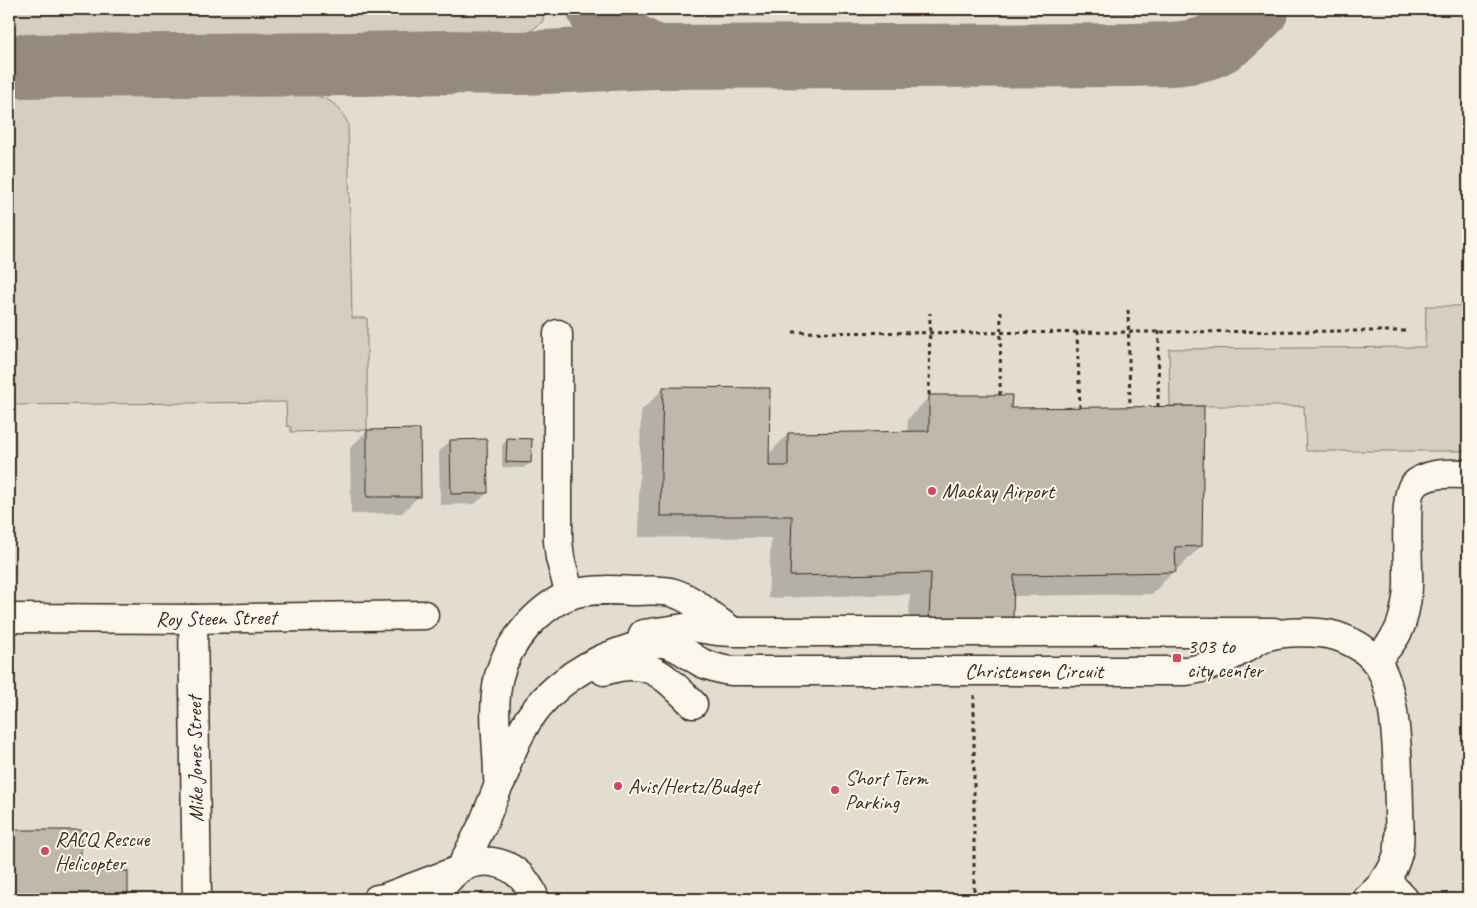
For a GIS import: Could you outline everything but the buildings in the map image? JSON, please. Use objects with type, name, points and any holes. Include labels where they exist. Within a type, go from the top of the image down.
[{"type":"street","points":[[558,334],[558,540],[560,558],[570,595]]},
{"type":"street","points":[[1375,661],[1401,626],[1408,587],[1408,506],[1412,489],[1420,481],[1440,474],[1468,474]]},
{"type":"street","points":[[498,787],[494,712],[502,666],[514,643],[528,624],[554,604],[570,595],[602,590],[672,592],[689,600],[733,632]]},
{"type":"street","name":"Roy Steen Street","points":[[9,618],[193,619],[424,615]]},
{"type":"street","name":"Mike Jones Street","points":[[193,619],[197,899]]},
{"type":"street","points":[[498,787],[508,735],[514,723],[537,693],[564,667],[588,652],[607,644],[643,634],[690,627],[733,632],[1300,632]]},
{"type":"street","name":"Christensen Circuit","points":[[498,787],[520,733],[548,696],[564,682],[602,659],[650,644],[666,644],[676,647],[708,666],[732,671],[1197,670],[1225,660],[1264,637],[1300,632],[1332,635],[1362,648],[1375,661],[1384,674],[1394,718],[1398,775],[1399,848],[1393,867],[1386,879],[1366,899]]},
{"type":"street","points":[[437,899],[442,887],[459,869],[483,824],[498,787],[522,746],[545,716],[581,683],[604,671],[635,666],[651,669],[666,678],[693,704]]},
{"type":"street","points":[[377,899],[471,864],[491,862],[510,868],[526,881],[535,899]]},
{"type":"street","points":[[1386,879],[1404,899]]},
{"type":"path","points":[[1000,395],[1001,306]]},
{"type":"path","points":[[1128,310],[1130,407]]},
{"type":"path","points":[[930,313],[930,395]]},
{"type":"path","points":[[1158,407],[1159,331]]},
{"type":"path","points":[[793,332],[1406,331]]},
{"type":"path","points":[[1077,332],[1080,407]]},
{"type":"path","points":[[974,671],[974,899]]},
{"type":"shaded area","name":"Mackay Airport","points":[[9,9],[1468,9],[1468,899],[9,899]]},
{"type":"shaded area","points":[[9,9],[543,9],[543,21],[531,31],[514,38],[457,44],[361,47],[9,47]]},
{"type":"shaded area","points":[[689,9],[1158,9],[1148,14],[704,16]]},
{"type":"shaded area","points":[[283,82],[328,100],[338,107],[348,123],[352,318],[367,318],[367,430],[291,432],[291,427],[287,426],[286,402],[9,405],[9,83]]},
{"type":"shaded area","points":[[1426,306],[1468,306],[1468,451],[1306,451],[1304,406],[1170,406],[1169,349],[1425,347]]},
{"type":"taxiway","points":[[599,9],[607,23],[629,44],[655,57],[1129,55],[1180,53],[1200,50],[1216,44],[1235,30],[1257,9]]},
{"type":"taxiway","points":[[9,66],[521,63],[655,57]]},
{"type":"place","name":"Mackay Airport","points":[[932,491]]},
{"type":"place","name":"303 to city center","points":[[1177,658]]},
{"type":"place","name":"Avis/Hertz/Budget","points":[[618,786]]},
{"type":"place","name":"Short Term Parking","points":[[835,790]]},
{"type":"place","name":"RACQ Rescue Helicopter","points":[[45,851]]}]
